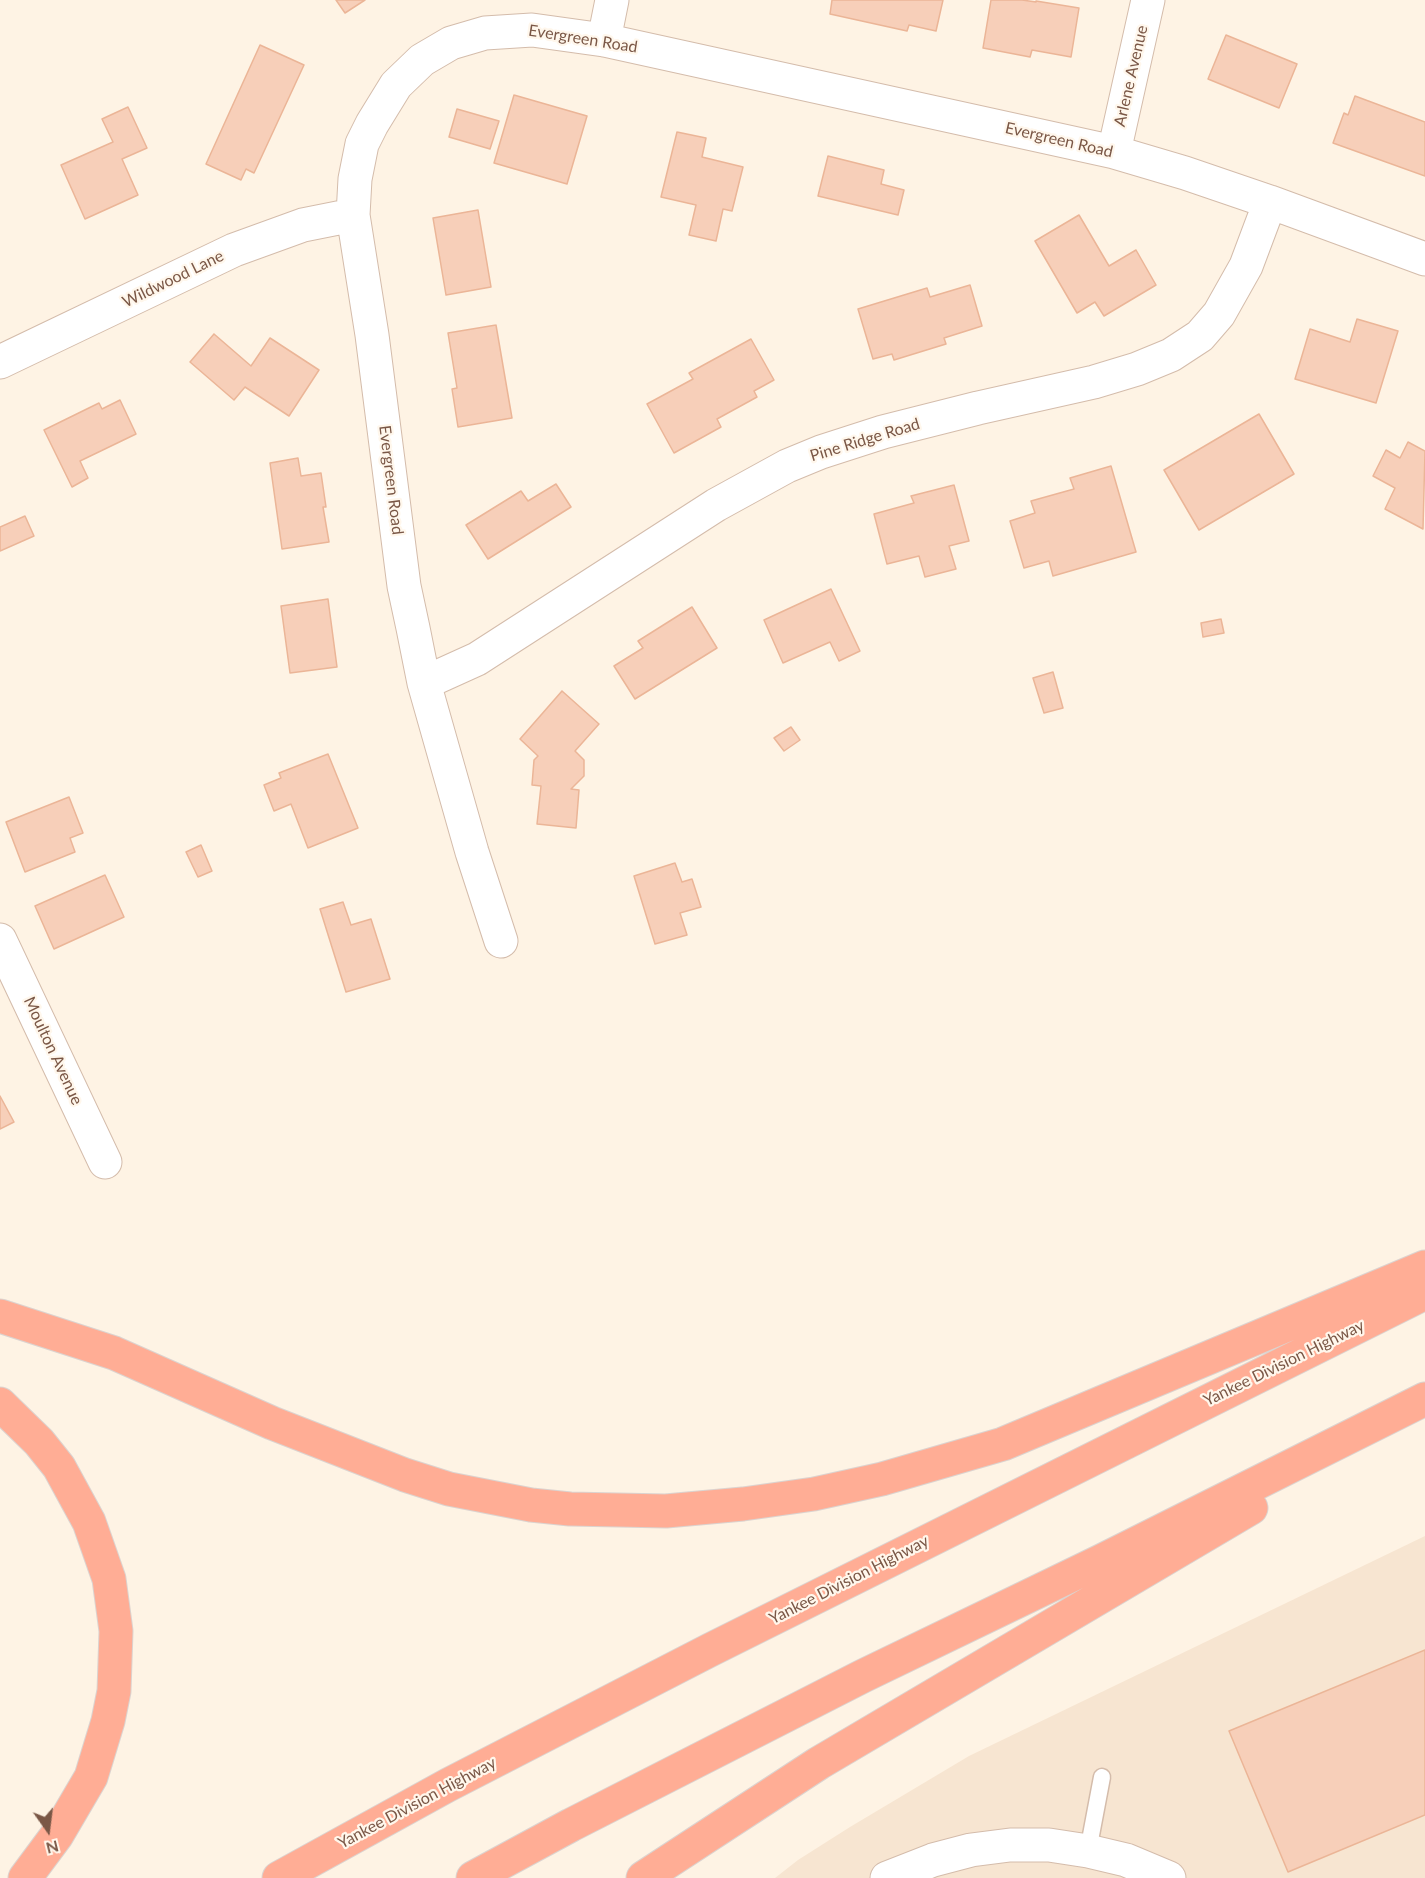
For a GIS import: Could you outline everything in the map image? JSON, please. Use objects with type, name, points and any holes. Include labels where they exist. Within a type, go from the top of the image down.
[{"type":"highway","points":[[0,1316],[114,1353],[272,1423],[405,1475],[449,1489],[531,1505],[570,1509],[666,1511],[743,1504],[814,1494],[882,1479],[1003,1444],[1425,1267]]},
{"type":"highway","name":"Yankee Division Highway","points":[[279,1878],[448,1785],[710,1650],[1425,1293]]},
{"type":"highway","points":[[473,1878],[571,1825],[863,1676],[1101,1561],[1425,1399]]},
{"type":"highway","points":[[0,1404],[39,1442],[59,1467],[89,1522],[109,1579],[116,1631],[114,1691],[108,1722],[91,1777],[57,1835],[26,1878]]},
{"type":"highway","points":[[643,1878],[819,1763],[1425,1407]]},
{"type":"street","points":[[604,40],[612,0]]},
{"type":"street","name":"Arlene Avenue","points":[[1114,152],[1148,0]]},
{"type":"street","name":"Evergreen Road","points":[[501,941],[472,852],[424,683],[404,586],[372,335],[353,215],[358,160],[362,144],[372,124],[396,86],[408,72],[435,52],[485,33],[518,30],[557,32],[604,40],[1114,152],[1270,202],[1425,259]]},
{"type":"street","name":"Pine Ridge Road","points":[[424,683],[477,659],[716,505],[787,466],[821,452],[883,432],[1094,382],[1137,369],[1171,355],[1200,336],[1219,314],[1245,266],[1270,202]]},
{"type":"street","name":"Wildwood Lane","points":[[0,362],[234,250],[303,225],[353,215]]},
{"type":"street","name":"Moulton Avenue","points":[[0,940],[105,1162]]},
{"type":"street","points":[[887,1878],[933,1860],[971,1850],[1010,1845],[1049,1845],[1088,1851],[1154,1875]]},
{"type":"lane","points":[[1088,1851],[1102,1777]]},
{"type":"shaded area","points":[[1425,1536],[1425,1878],[775,1878],[798,1860],[850,1827],[969,1756]]},
{"type":"building","points":[[336,0],[365,0],[345,13]]},
{"type":"building","points":[[832,0],[943,0],[936,31],[909,25],[907,31],[830,14]]},
{"type":"building","points":[[991,0],[1036,1],[1079,8],[1071,57],[1032,50],[1030,57],[983,48]]},
{"type":"building","points":[[1226,35],[1297,64],[1279,108],[1208,79]]},
{"type":"building","points":[[260,45],[304,65],[254,173],[246,169],[241,180],[206,164]]},
{"type":"building","points":[[514,95],[587,116],[567,184],[494,163]]},
{"type":"building","points":[[1355,96],[1425,122],[1425,176],[1333,143],[1344,113],[1348,115]]},
{"type":"building","points":[[128,107],[147,148],[122,159],[138,195],[85,219],[61,165],[113,142],[102,119]]},
{"type":"building","points":[[457,109],[499,121],[490,149],[449,137]]},
{"type":"building","points":[[677,132],[706,138],[702,157],[743,167],[732,211],[723,209],[716,241],[689,235],[696,205],[661,197]]},
{"type":"building","points":[[828,156],[884,170],[881,184],[904,190],[898,215],[818,196]]},
{"type":"building","points":[[478,210],[491,287],[446,295],[433,218]]},
{"type":"building","points":[[1079,215],[1109,266],[1136,250],[1156,285],[1104,316],[1095,302],[1077,313],[1035,241]]},
{"type":"building","points":[[970,285],[982,326],[944,338],[946,344],[894,360],[892,354],[873,359],[858,309],[927,288],[930,297]]},
{"type":"building","points":[[1357,319],[1398,331],[1376,403],[1295,379],[1310,329],[1350,342]]},
{"type":"building","points":[[496,325],[512,418],[458,427],[452,389],[457,388],[448,333]]},
{"type":"building","points":[[214,334],[251,366],[270,338],[319,370],[289,416],[245,387],[234,400],[190,362]]},
{"type":"building","points":[[751,339],[774,380],[754,391],[757,397],[717,419],[721,427],[674,453],[647,404],[693,379],[689,373]]},
{"type":"building","points":[[120,400],[136,434],[80,461],[88,478],[72,487],[44,430],[99,403],[102,409]]},
{"type":"building","points":[[1259,414],[1294,474],[1199,530],[1164,470]]},
{"type":"building","points":[[1408,442],[1425,451],[1423,529],[1385,509],[1395,488],[1373,476],[1386,450],[1400,458]]},
{"type":"building","points":[[298,458],[301,476],[321,473],[326,507],[323,507],[329,542],[282,549],[270,463]]},
{"type":"building","points":[[1111,466],[1136,552],[1053,576],[1049,561],[1024,568],[1010,521],[1035,513],[1031,501],[1074,489],[1070,478]]},
{"type":"building","points":[[556,484],[571,507],[488,559],[466,525],[521,491],[528,501]]},
{"type":"building","points":[[954,485],[969,541],[949,546],[956,569],[925,577],[919,556],[887,564],[874,514],[914,503],[911,496]]},
{"type":"building","points":[[25,516],[34,536],[0,551],[0,527]]},
{"type":"building","points":[[831,589],[860,651],[839,661],[830,642],[783,663],[764,620]]},
{"type":"building","points":[[328,599],[337,667],[290,673],[281,606]]},
{"type":"building","points":[[692,607],[717,648],[635,699],[614,666],[643,648],[638,641]]},
{"type":"building","points":[[1221,619],[1224,633],[1203,637],[1201,623]]},
{"type":"building","points":[[1053,672],[1063,708],[1044,713],[1033,678]]},
{"type":"building","points":[[562,691],[599,724],[575,751],[584,760],[584,776],[571,789],[579,790],[576,828],[537,824],[541,786],[532,785],[534,760],[538,756],[520,739]]},
{"type":"building","points":[[791,727],[800,740],[784,751],[774,738]]},
{"type":"building","points":[[328,754],[358,828],[308,848],[291,804],[274,811],[264,785],[281,778],[279,773]]},
{"type":"building","points":[[69,797],[83,833],[70,838],[75,852],[25,872],[6,822]]},
{"type":"building","points":[[201,845],[212,871],[198,877],[186,852]]},
{"type":"building","points":[[675,863],[682,882],[692,879],[701,907],[680,913],[687,935],[655,944],[634,876]]},
{"type":"building","points":[[105,875],[124,917],[54,949],[35,906]]},
{"type":"building","points":[[343,902],[351,925],[371,919],[390,979],[346,992],[320,909]]},
{"type":"building","points":[[0,1096],[14,1122],[0,1129]]},
{"type":"building","points":[[1425,1650],[1425,1815],[1288,1872],[1229,1731]]}]
